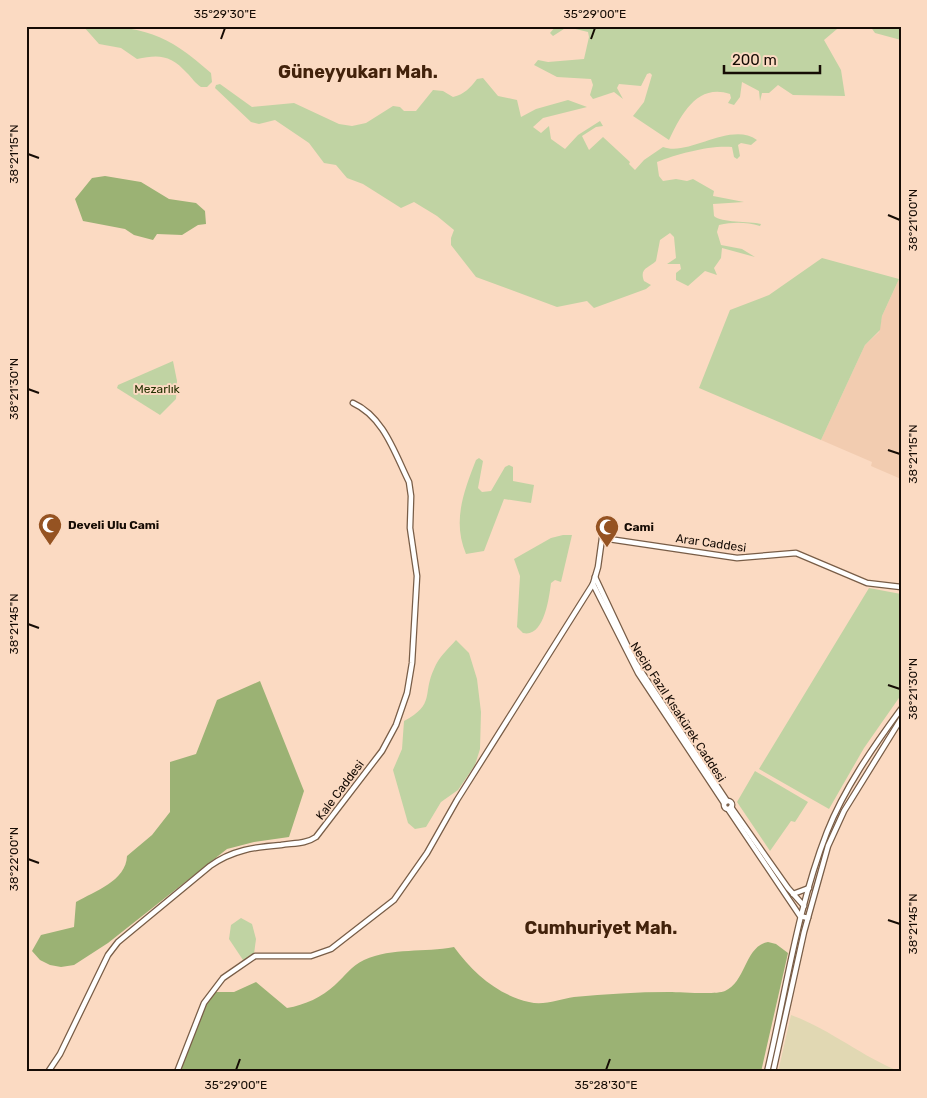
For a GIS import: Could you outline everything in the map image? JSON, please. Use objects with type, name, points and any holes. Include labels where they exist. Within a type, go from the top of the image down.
[{"type":"street","name":"Kale Caddesi","points":[[48,1072],[60,1054],[108,954],[118,942],[210,866],[225,856],[243,849],[301,843],[316,837],[376,759],[396,725],[407,693],[412,663],[417,576],[410,523],[411,493],[409,482],[378,422],[369,413],[353,403]]},
{"type":"street","name":"Arar Caddesi","points":[[595,577],[602,538],[737,558],[799,553],[867,583],[901,588]]},
{"type":"street","points":[[177,1072],[204,1003],[223,978],[255,956],[311,956],[331,949],[394,900],[427,853],[456,800],[593,584],[595,577]]},
{"type":"street","name":"Necip Fazıl Kısakürek Caddesi","points":[[595,577],[635,662],[726,802]]},
{"type":"street","name":"Necip Fazıl Kısakürek Caddesi","points":[[593,584],[635,667],[726,802]]},
{"type":"street","points":[[768,1072],[800,916],[827,833],[839,807],[873,749],[901,709]]},
{"type":"street","points":[[773,1072],[810,908],[828,846],[839,820],[874,760],[901,719]]},
{"type":"street","points":[[726,802],[731,803],[730,808],[800,916],[808,918]]},
{"type":"street","points":[[730,808],[792,894],[803,906],[810,908]]},
{"type":"street","points":[[792,894],[808,888]]},
{"type":"shaded area","points":[[899,279],[901,280],[901,479],[871,466],[872,462],[821,440],[865,345],[879,332],[882,316]]},
{"type":"green space","points":[[83,26],[122,28],[153,34],[195,59],[211,73],[212,82],[207,87],[201,87],[170,59],[158,56],[137,59],[121,48],[99,44]]},
{"type":"green space","points":[[556,26],[835,26],[837,29],[824,40],[841,70],[845,96],[793,95],[778,85],[769,93],[762,93],[760,101],[759,91],[742,82],[740,97],[734,105],[728,103],[731,98],[730,94],[718,92],[708,93],[699,97],[685,112],[669,140],[633,116],[644,102],[652,75],[650,73],[647,74],[641,86],[619,84],[617,88],[623,99],[614,92],[593,99],[590,95],[593,85],[591,79],[557,77],[534,65],[538,60],[548,62],[584,59],[589,37],[588,32],[567,27],[553,36],[550,33]]},
{"type":"green space","points":[[870,26],[901,26],[901,40],[875,33]]},
{"type":"green space","points":[[483,78],[498,96],[517,100],[521,117],[536,109],[568,100],[587,107],[543,118],[533,127],[541,133],[549,126],[551,139],[565,149],[578,135],[600,121],[603,126],[596,127],[582,136],[589,150],[603,137],[630,162],[629,164],[635,170],[644,160],[663,147],[673,149],[685,147],[735,134],[746,135],[757,140],[751,145],[741,143],[738,145],[740,156],[737,159],[734,157],[732,147],[714,147],[657,162],[659,176],[663,181],[676,179],[687,181],[693,179],[714,191],[713,196],[744,202],[713,204],[714,216],[723,220],[761,224],[760,226],[745,223],[724,224],[719,225],[717,232],[721,245],[742,249],[755,257],[722,248],[721,258],[714,268],[717,275],[705,271],[688,286],[676,280],[676,273],[681,269],[680,264],[667,264],[676,258],[674,237],[670,233],[660,240],[656,261],[643,273],[644,281],[651,285],[646,289],[594,308],[587,301],[557,307],[476,277],[451,245],[454,230],[437,216],[414,202],[401,208],[363,184],[347,178],[336,165],[324,163],[309,143],[275,120],[259,124],[251,122],[215,88],[216,85],[220,84],[252,107],[294,103],[339,124],[352,126],[366,123],[393,106],[400,107],[404,111],[416,111],[433,90],[443,91],[453,97],[467,90],[477,79]]},
{"type":"green space","points":[[105,176],[141,182],[169,199],[196,203],[205,211],[206,224],[198,225],[182,235],[157,234],[153,240],[134,235],[125,229],[83,221],[75,199],[92,178]]},
{"type":"green space","points":[[822,258],[899,279],[882,316],[880,330],[865,345],[821,440],[699,388],[730,310],[769,295]]},
{"type":"green space","name":"Mezarlık","points":[[173,361],[177,381],[176,399],[160,415],[117,388],[118,385]]},
{"type":"green space","points":[[479,458],[483,461],[478,488],[482,492],[491,491],[505,467],[509,465],[513,467],[513,481],[534,485],[531,503],[504,499],[484,551],[466,554],[460,530],[461,506],[476,460]]},
{"type":"green space","points":[[572,535],[561,582],[555,580],[551,583],[547,607],[541,623],[530,633],[523,633],[517,627],[520,576],[514,559],[551,538]]},
{"type":"green space","points":[[869,588],[901,594],[901,695],[864,748],[829,809],[759,769]]},
{"type":"green space","points":[[456,640],[469,653],[477,679],[481,712],[480,749],[475,765],[458,790],[441,802],[426,827],[415,829],[408,823],[393,770],[402,749],[404,721],[421,709],[436,665]]},
{"type":"green space","points":[[260,681],[304,791],[289,837],[254,842],[227,849],[108,943],[74,965],[61,967],[50,965],[40,960],[32,951],[41,935],[74,927],[76,902],[115,879],[125,865],[127,856],[152,835],[170,812],[170,762],[196,754],[217,700]]},
{"type":"green space","points":[[755,771],[808,802],[795,822],[791,821],[770,851],[737,802]]},
{"type":"green space","points":[[241,918],[252,924],[256,939],[254,954],[243,960],[229,939],[231,925]]},
{"type":"green space","points":[[768,942],[776,944],[788,953],[761,1072],[179,1072],[202,1011],[212,992],[234,992],[256,982],[287,1008],[294,1007],[319,997],[335,985],[355,965],[386,953],[454,947],[469,966],[487,982],[518,999],[535,1003],[546,1003],[574,997],[621,993],[714,993],[725,991],[737,980],[755,950],[760,945]]},
{"type":"sand","points":[[791,1015],[819,1028],[873,1059],[901,1072],[778,1072]]},
{"type":"place","name":"Develi Ulu Cami","points":[[50,546]]},
{"type":"place","name":"Cami","points":[[607,548]]},
{"type":"district","name":"Güneyyukarı Mah.","points":[[358,72]]},
{"type":"district","name":"Cumhuriyet Mah.","points":[[601,928]]}]
